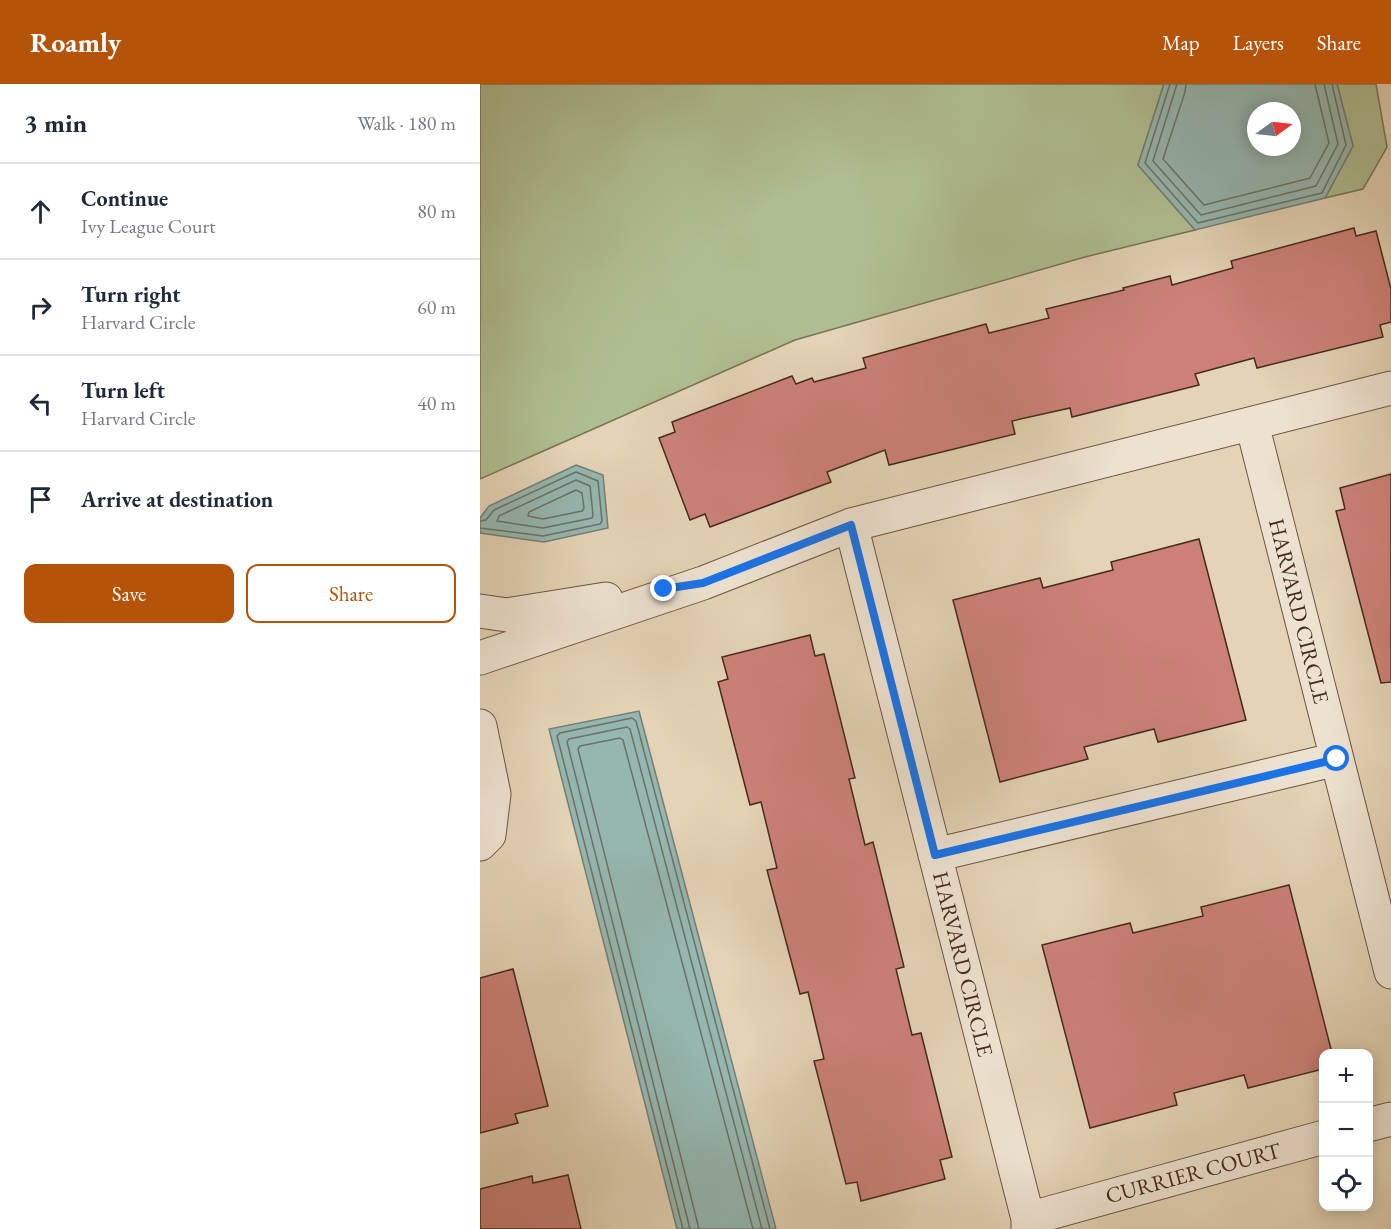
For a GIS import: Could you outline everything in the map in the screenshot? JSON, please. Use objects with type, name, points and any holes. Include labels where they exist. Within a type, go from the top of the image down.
[{"type":"street","points":[[480,658],[703,583],[851,525],[1391,388]]},
{"type":"street","name":"HARVARD CIRCLE","points":[[1252,424],[1391,972]]},
{"type":"street","name":"HARVARD CIRCLE","points":[[851,525],[1028,1224]]},
{"type":"street","points":[[480,611],[507,615],[703,583]]},
{"type":"street","points":[[480,726],[494,794],[489,835],[480,844]]},
{"type":"street","points":[[935,855],[1337,759]]},
{"type":"street","points":[[1373,1124],[1391,1119]]},
{"type":"street","name":"CURRIER COURT","points":[[1028,1224],[1319,1138]]},
{"type":"green space","points":[[480,84],[1164,84],[1138,165],[1195,230],[1085,257],[795,340],[480,479]]},
{"type":"green space","points":[[1337,84],[1376,84],[1387,147],[1363,189],[1325,198],[1353,146]]},
{"type":"water","points":[[1164,84],[1337,84],[1353,146],[1325,198],[1195,230],[1138,165]]},
{"type":"water","points":[[576,465],[603,475],[608,528],[544,542],[480,533],[480,518],[489,506]]},
{"type":"water","points":[[639,711],[776,1229],[677,1229],[549,729]]},
{"type":"building","points":[[1354,228],[1356,236],[1376,231],[1391,289],[1391,322],[1380,325],[1383,337],[1257,368],[1254,358],[1195,374],[1199,385],[1072,417],[1070,408],[1012,421],[1015,434],[889,465],[885,450],[827,472],[831,482],[710,527],[705,514],[690,520],[659,438],[675,432],[672,422],[792,376],[796,384],[812,378],[814,382],[866,368],[863,358],[986,324],[989,333],[1049,318],[1046,309],[1170,276],[1172,285],[1233,268],[1231,261]]},
{"type":"building","points":[[1391,474],[1391,682],[1381,683],[1336,511],[1345,509],[1340,488]]},
{"type":"building","points":[[1199,539],[1246,720],[1158,742],[1154,729],[1084,747],[1088,759],[1000,782],[953,600],[1040,578],[1043,588],[1113,570],[1111,562]]},
{"type":"building","points":[[810,635],[815,656],[824,654],[855,778],[849,779],[865,845],[873,842],[904,967],[896,969],[912,1035],[921,1033],[952,1157],[940,1160],[945,1179],[861,1201],[857,1182],[846,1184],[814,1061],[824,1059],[808,992],[800,994],[767,870],[777,868],[761,802],[750,805],[718,682],[728,679],[722,657]]},
{"type":"building","points":[[1289,885],[1331,1049],[1319,1049],[1319,1070],[1248,1088],[1244,1075],[1174,1093],[1177,1105],[1090,1128],[1042,945],[1130,923],[1133,933],[1203,916],[1201,907]]},
{"type":"building","points":[[513,969],[548,1106],[515,1114],[518,1123],[480,1133],[480,978]]},
{"type":"building","points":[[568,1175],[581,1229],[480,1229],[480,1189],[532,1176],[533,1183]]},
{"type":"route","points":[[664,589],[703,583],[851,525],[935,855],[1337,759]]}]
